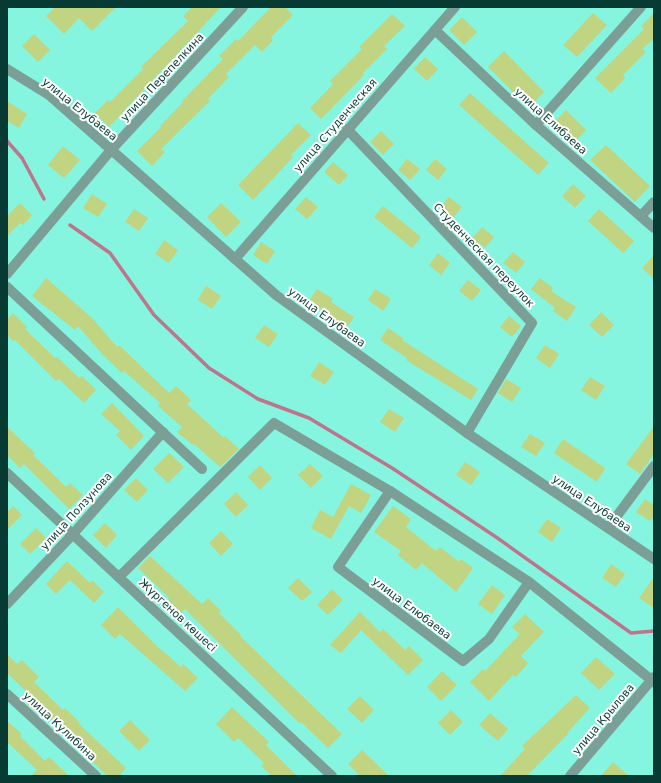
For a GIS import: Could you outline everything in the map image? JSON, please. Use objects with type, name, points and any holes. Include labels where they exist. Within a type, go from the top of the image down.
[{"type":"street","name":"улица Перепелкина","points":[[7,274],[112,150],[243,7]]},
{"type":"street","name":"улица Студенческая","points":[[235,259],[346,129],[455,7]]},
{"type":"street","points":[[536,125],[641,7]]},
{"type":"street","name":"улица Елибаева","points":[[435,30],[536,125],[654,228]]},
{"type":"street","name":"улица Елубаева","points":[[7,69],[49,96],[276,295],[467,434],[654,559]]},
{"type":"street","name":"Студенческая переулок","points":[[346,129],[532,323],[467,434]]},
{"type":"street","points":[[641,216],[654,202]]},
{"type":"street","points":[[7,288],[202,470]]},
{"type":"street","points":[[119,577],[274,423],[390,491],[529,582],[653,680]]},
{"type":"street","name":"улица Ползунова","points":[[7,604],[73,534],[163,432]]},
{"type":"street","points":[[608,528],[654,466]]},
{"type":"street","name":"Жүргенов көшесі","points":[[7,473],[332,776]]},
{"type":"street","name":"улица Елюбаева","points":[[390,491],[338,567],[462,661],[488,639],[529,582]]},
{"type":"street","name":"улица Крылова","points":[[570,776],[653,680]]},
{"type":"street","name":"улица Кулибина","points":[[7,694],[96,776]]},
{"type":"building","points":[[55,7],[116,7],[92,31],[79,18],[64,34],[46,16]]},
{"type":"building","points":[[192,7],[221,7],[109,127],[95,113],[108,100],[110,102],[143,69],[141,67],[188,21],[183,16]]},
{"type":"building","points":[[271,7],[285,7],[293,15],[271,37],[273,40],[262,52],[255,45],[226,74],[229,77],[208,99],[210,101],[161,149],[165,152],[152,166],[137,151],[161,127],[160,126],[183,102],[182,101],[223,59],[219,56],[236,39],[238,41]]},
{"type":"building","points":[[593,13],[607,25],[577,57],[563,45]]},
{"type":"building","points":[[654,13],[654,39],[642,49],[646,52],[623,75],[625,78],[611,93],[595,78],[644,29],[641,26]]},
{"type":"building","points":[[392,14],[405,26],[384,46],[387,49],[363,73],[364,75],[321,119],[310,108],[333,84],[330,81],[362,49],[359,47]]},
{"type":"building","points":[[462,17],[477,32],[464,45],[449,30]]},
{"type":"building","points":[[34,34],[50,50],[38,62],[22,46]]},
{"type":"building","points":[[504,51],[544,92],[529,108],[488,67]]},
{"type":"building","points":[[425,57],[438,69],[427,81],[414,69]]},
{"type":"building","points":[[470,93],[549,163],[538,175],[459,105]]},
{"type":"building","points":[[7,101],[27,114],[19,128],[7,121]]},
{"type":"building","points":[[566,110],[586,130],[571,146],[550,126]]},
{"type":"building","points":[[298,123],[311,135],[291,155],[293,157],[253,200],[238,185]]},
{"type":"building","points":[[381,131],[394,144],[383,155],[370,142]]},
{"type":"building","points":[[606,145],[650,186],[635,202],[590,160]]},
{"type":"building","points":[[63,146],[80,160],[64,178],[48,165]]},
{"type":"building","points":[[407,159],[420,169],[410,180],[398,170]]},
{"type":"building","points":[[435,159],[447,169],[438,180],[426,170]]},
{"type":"building","points":[[333,162],[348,175],[339,185],[324,172]]},
{"type":"building","points":[[573,184],[586,196],[575,208],[562,196]]},
{"type":"building","points":[[92,194],[107,204],[98,217],[83,208]]},
{"type":"building","points":[[306,197],[318,207],[307,219],[295,209]]},
{"type":"building","points":[[449,197],[462,207],[453,218],[440,208]]},
{"type":"building","points":[[20,203],[32,215],[23,225],[20,223],[7,236],[7,216]]},
{"type":"building","points":[[221,203],[241,222],[226,237],[207,217]]},
{"type":"building","points":[[383,206],[421,237],[412,248],[374,217]]},
{"type":"building","points":[[134,209],[148,218],[139,231],[125,222]]},
{"type":"building","points":[[599,209],[634,241],[623,253],[588,221]]},
{"type":"building","points":[[482,227],[494,237],[485,248],[472,238]]},
{"type":"building","points":[[164,240],[178,250],[169,263],[155,254]]},
{"type":"building","points":[[261,242],[275,251],[267,264],[253,255]]},
{"type":"building","points":[[513,252],[525,262],[516,273],[503,263]]},
{"type":"building","points":[[438,253],[450,263],[441,275],[429,265]]},
{"type":"building","points":[[654,255],[654,279],[642,268]]},
{"type":"building","points":[[46,278],[92,318],[117,347],[119,345],[169,393],[176,386],[191,400],[187,404],[224,438],[225,436],[239,449],[220,467],[194,444],[193,445],[177,432],[182,427],[158,406],[160,403],[124,371],[122,373],[102,354],[78,326],[75,330],[32,296]]},
{"type":"building","points":[[540,278],[553,288],[551,291],[576,307],[567,321],[553,311],[555,308],[531,289]]},
{"type":"building","points":[[468,280],[481,290],[472,301],[459,291]]},
{"type":"building","points":[[206,286],[221,296],[212,309],[198,300]]},
{"type":"building","points":[[317,289],[333,299],[331,302],[354,317],[346,329],[331,319],[332,316],[309,301]]},
{"type":"building","points":[[375,289],[391,299],[383,311],[368,300]]},
{"type":"building","points":[[601,312],[614,325],[602,337],[589,325]]},
{"type":"building","points":[[13,313],[27,327],[25,329],[55,358],[57,357],[79,378],[82,376],[96,390],[84,403],[59,379],[56,381],[15,340],[13,341],[7,335],[7,319]]},
{"type":"building","points":[[509,316],[521,326],[512,337],[500,327]]},
{"type":"building","points":[[264,325],[278,334],[269,347],[255,338]]},
{"type":"building","points":[[388,328],[403,338],[402,340],[478,389],[471,400],[406,360],[407,358],[380,340]]},
{"type":"building","points":[[545,345],[559,354],[550,368],[536,358]]},
{"type":"building","points":[[319,362],[334,372],[325,385],[310,376]]},
{"type":"building","points":[[590,377],[605,386],[596,400],[581,390]]},
{"type":"building","points":[[506,379],[521,388],[512,402],[498,393]]},
{"type":"building","points":[[112,403],[144,436],[131,450],[116,435],[120,431],[101,414]]},
{"type":"building","points":[[389,409],[404,418],[395,432],[380,422]]},
{"type":"building","points":[[654,426],[654,454],[640,474],[626,464]]},
{"type":"building","points":[[7,427],[35,453],[33,455],[66,487],[70,483],[83,495],[69,509],[24,464],[20,468],[7,455]]},
{"type":"building","points":[[530,434],[545,443],[536,456],[521,447]]},
{"type":"building","points":[[563,439],[605,468],[597,482],[554,453]]},
{"type":"building","points":[[169,453],[184,467],[168,483],[153,469]]},
{"type":"building","points":[[465,462],[480,472],[471,485],[456,475]]},
{"type":"building","points":[[310,464],[323,476],[311,488],[298,475]]},
{"type":"building","points":[[260,465],[272,478],[260,490],[248,477]]},
{"type":"building","points":[[136,478],[148,490],[137,502],[124,490]]},
{"type":"building","points":[[351,484],[371,495],[361,513],[349,506],[331,539],[311,528],[320,510],[333,517]]},
{"type":"building","points":[[236,492],[248,505],[236,517],[224,504]]},
{"type":"building","points":[[645,499],[654,505],[654,516],[650,521],[636,512]]},
{"type":"building","points":[[13,506],[22,515],[7,530],[7,512]]},
{"type":"building","points":[[393,506],[411,519],[406,527],[436,551],[440,547],[459,562],[461,559],[473,568],[456,592],[422,563],[416,570],[398,555],[401,551],[374,532]]},
{"type":"building","points":[[547,519],[561,528],[552,542],[538,532]]},
{"type":"building","points":[[105,523],[117,535],[106,548],[93,535]]},
{"type":"building","points":[[36,528],[46,538],[30,554],[20,544]]},
{"type":"building","points":[[221,531],[233,544],[221,556],[209,543]]},
{"type":"building","points":[[150,556],[202,604],[208,598],[221,611],[219,613],[241,635],[240,636],[342,734],[328,748],[301,722],[300,724],[185,609],[181,613],[168,600],[169,598],[138,568]]},
{"type":"building","points":[[67,561],[90,583],[92,580],[104,592],[94,603],[70,580],[56,594],[46,584]]},
{"type":"building","points":[[611,564],[625,574],[616,587],[602,578]]},
{"type":"building","points":[[654,577],[654,608],[639,598]]},
{"type":"building","points":[[298,578],[312,592],[302,601],[288,588]]},
{"type":"building","points":[[492,585],[505,595],[492,614],[478,604]]},
{"type":"building","points":[[332,589],[343,600],[328,615],[317,605]]},
{"type":"building","points":[[118,607],[157,646],[181,667],[183,664],[198,678],[185,691],[120,634],[115,639],[101,625]]},
{"type":"building","points":[[360,612],[380,632],[383,629],[405,650],[409,646],[423,660],[408,675],[361,630],[341,653],[330,645]]},
{"type":"building","points":[[525,614],[544,632],[521,656],[528,663],[516,677],[513,675],[489,701],[470,682],[483,669],[485,671],[520,634],[512,627]]},
{"type":"building","points":[[7,654],[17,664],[22,660],[39,677],[34,682],[63,710],[65,708],[80,723],[79,724],[126,768],[119,776],[107,776],[47,716],[44,719],[27,704],[33,698],[7,673]]},
{"type":"building","points":[[596,657],[615,674],[599,690],[581,673]]},
{"type":"building","points":[[442,671],[457,685],[441,701],[427,687]]},
{"type":"building","points":[[576,695],[590,708],[567,733],[568,734],[527,776],[500,776],[525,749],[522,746]]},
{"type":"building","points":[[360,696],[374,710],[362,723],[347,709]]},
{"type":"building","points":[[232,707],[269,742],[266,745],[297,776],[272,776],[261,766],[264,763],[238,738],[234,742],[216,724]]},
{"type":"building","points":[[451,710],[463,722],[450,735],[438,723]]},
{"type":"building","points":[[490,713],[508,729],[498,741],[479,725]]},
{"type":"building","points":[[130,720],[150,740],[139,751],[119,731]]},
{"type":"building","points":[[7,721],[22,734],[20,736],[45,761],[49,757],[69,776],[31,776],[37,770],[7,742]]},
{"type":"building","points":[[362,750],[389,776],[360,776],[348,764]]},
{"type":"building","points":[[613,762],[629,776],[601,776]]},
{"type":"waterway","points":[[7,141],[22,158],[44,199]]},
{"type":"waterway","points":[[70,225],[110,253],[154,315],[209,368],[258,399],[309,418],[392,468],[496,537],[631,633],[654,631]]}]
